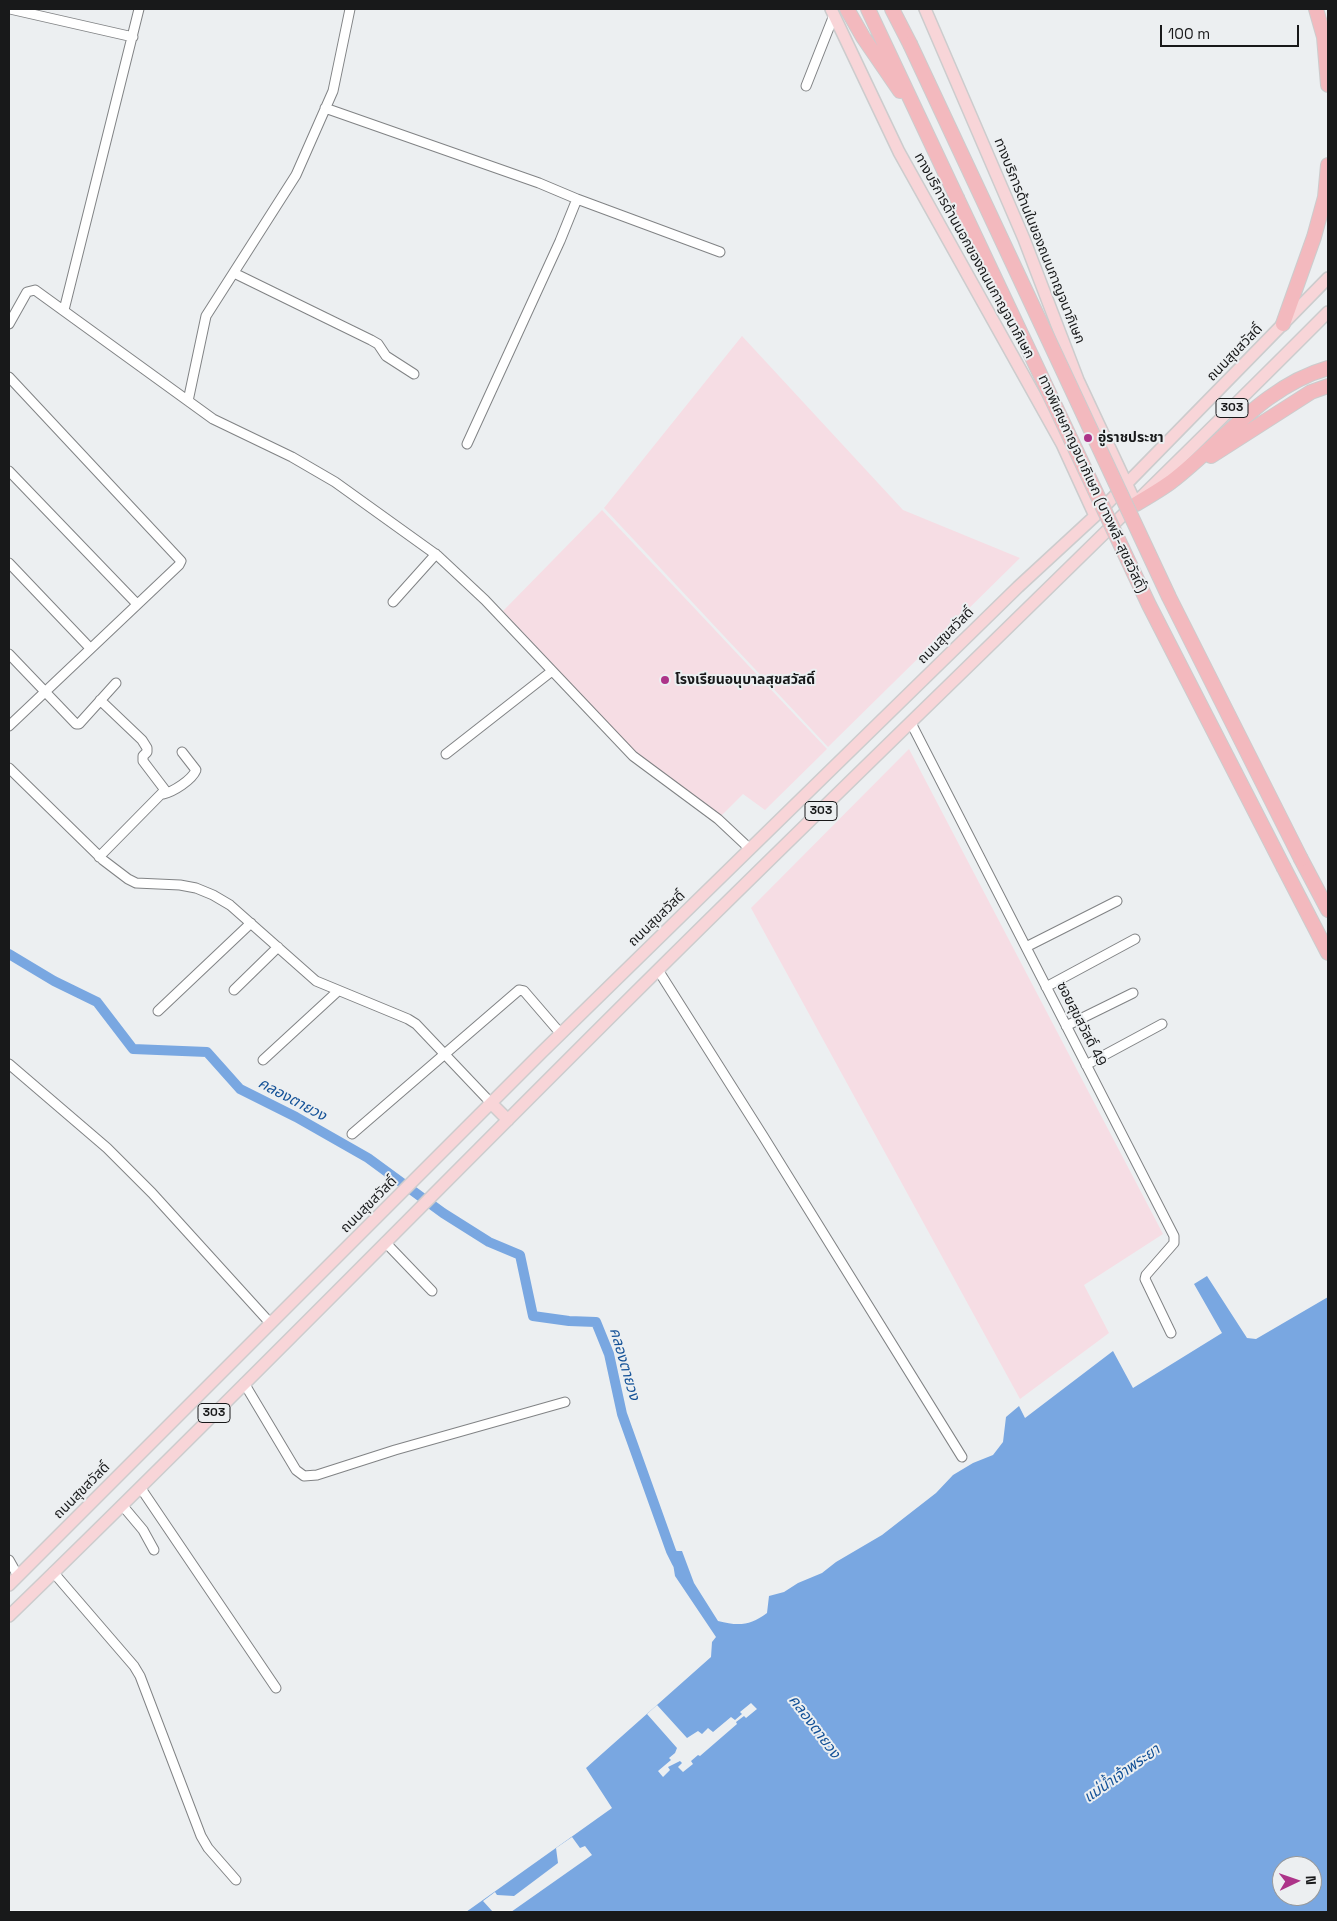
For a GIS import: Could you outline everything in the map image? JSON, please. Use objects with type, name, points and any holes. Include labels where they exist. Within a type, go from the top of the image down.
[{"type":"highway","points":[[847,9],[876,58],[918,115]]},
{"type":"highway","name":"ทางพิเศษกาญจนาภิเษก (บางพลี-สุขสวัสดิ์)","points":[[868,9],[1149,605],[1328,953]]},
{"type":"highway","name":"ทางพิเศษกาญจนาภิเษก (บางพลี-สุขสวัสดิ์)","points":[[892,9],[1169,597],[1328,910]]},
{"type":"highway","points":[[898,9],[910,44]]},
{"type":"highway","points":[[1316,9],[1324,37],[1328,85]]},
{"type":"highway","points":[[1283,324],[1314,237],[1325,197],[1328,165]]},
{"type":"highway","points":[[1172,482],[1245,416],[1285,387],[1328,368]]},
{"type":"highway","points":[[1136,504],[1312,392],[1328,386]]},
{"type":"main road","name":"ทางบริการด้านในของถนนกาญจนาภิเษก","points":[[924,9],[1024,239],[1078,380],[1136,504]]},
{"type":"main road","name":"ทางบริการด้านนอกของถนนกาญจนาภิเษก","points":[[832,12],[899,152],[1062,444],[1095,516]]},
{"type":"main road","name":"ถนนสุขสวัสดิ์","points":[[9,1585],[561,1034],[1018,587],[1095,516],[1328,278]]},
{"type":"main road","name":"303","points":[[9,1616],[658,970],[1136,504],[1328,312]]},
{"type":"main road","points":[[491,1103],[508,1120]]},
{"type":"street","points":[[10,9],[133,37]]},
{"type":"street","points":[[64,310],[139,9]]},
{"type":"street","points":[[188,401],[206,316],[296,175],[337,79],[350,9]]},
{"type":"street","points":[[806,86],[832,12]]},
{"type":"street","points":[[325,108],[539,183],[720,252]]},
{"type":"street","points":[[467,444],[560,242],[577,199]]},
{"type":"street","points":[[234,273],[371,340],[378,344],[386,356],[414,374]]},
{"type":"street","points":[[9,324],[27,292],[35,290],[213,419],[292,457],[335,482],[436,554],[485,600],[633,756],[718,819],[750,849]]},
{"type":"street","points":[[9,377],[181,561],[179,565],[9,726]]},
{"type":"street","points":[[9,470],[137,604]]},
{"type":"street","points":[[393,602],[436,554]]},
{"type":"street","points":[[9,563],[90,648]]},
{"type":"street","points":[[9,654],[76,724],[79,724],[116,683]]},
{"type":"street","points":[[446,754],[552,671]]},
{"type":"street","points":[[100,700],[142,740],[147,748],[147,752],[142,758],[143,761],[164,786],[163,794]]},
{"type":"street","name":"ซอยสุขสวัสดิ์ 49","points":[[911,723],[1174,1236],[1174,1243],[1146,1275],[1145,1279],[1171,1333]]},
{"type":"street","points":[[99,856],[163,794],[176,789],[194,774],[196,770],[194,766],[182,752]]},
{"type":"street","points":[[9,768],[99,856],[128,879],[136,882],[196,888],[213,895],[230,906],[316,981],[408,1019],[424,1032],[491,1103]]},
{"type":"street","points":[[1026,946],[1117,901]]},
{"type":"street","points":[[158,1011],[250,923]]},
{"type":"street","points":[[1046,987],[1135,939]]},
{"type":"street","points":[[234,990],[278,947]]},
{"type":"street","points":[[658,970],[962,1457]]},
{"type":"street","points":[[352,1134],[519,990],[524,991],[561,1034]]},
{"type":"street","points":[[263,1060],[338,991]]},
{"type":"street","points":[[1066,1026],[1133,993]]},
{"type":"street","points":[[1086,1065],[1162,1024]]},
{"type":"street","points":[[9,1064],[107,1148],[152,1193],[271,1324]]},
{"type":"street","points":[[385,1242],[432,1291]]},
{"type":"street","points":[[244,1383],[296,1470],[304,1476],[318,1475],[395,1450],[565,1402]]},
{"type":"street","points":[[140,1487],[276,1688]]},
{"type":"street","points":[[122,1505],[143,1530],[154,1550]]},
{"type":"street","points":[[9,1560],[18,1576]]},
{"type":"street","points":[[53,1572],[134,1666],[140,1676],[202,1836],[208,1848],[236,1880]]},
{"type":"shaded area","points":[[742,336],[903,510],[1020,558],[828,747],[604,508]]},
{"type":"shaded area","name":"โรงเรียนอนุบาลสุขสวัสดิ์","points":[[602,510],[827,749],[765,810],[743,794],[721,816],[636,753],[503,611]]},
{"type":"shaded area","points":[[909,749],[1163,1234],[1084,1285],[1109,1333],[1020,1399],[751,908]]},
{"type":"water","name":"แม่น้ำเจ้าพระยา","points":[[1207,1276],[1247,1338],[1256,1339],[1328,1297],[1328,1912],[466,1912],[612,1808],[586,1768],[711,1657],[712,1642],[716,1637],[675,1576],[671,1551],[682,1551],[694,1583],[718,1621],[732,1624],[749,1623],[767,1613],[769,1596],[784,1592],[798,1583],[822,1573],[836,1562],[882,1535],[936,1493],[953,1475],[973,1463],[993,1455],[1003,1442],[1006,1417],[1019,1406],[1025,1418],[1113,1351],[1133,1388],[1222,1333],[1194,1284]]},
{"type":"pier","points":[[751,1703],[757,1709],[746,1718],[744,1716],[736,1722],[737,1724],[700,1756],[698,1755],[691,1761],[693,1764],[683,1772],[678,1767],[682,1763],[680,1761],[668,1767],[670,1770],[663,1777],[658,1771],[671,1760],[669,1758],[675,1753],[677,1748],[647,1714],[657,1705],[687,1738],[698,1731],[702,1734],[708,1728],[713,1732],[731,1717],[735,1720],[742,1714],[740,1712]]},
{"type":"pier","points":[[572,1837],[580,1848],[585,1846],[592,1855],[511,1912],[493,1912],[483,1901],[495,1892],[497,1895],[514,1896],[558,1863],[556,1848]]},
{"type":"waterway","name":"คลองตายวง","points":[[9,954],[54,981],[97,1002],[133,1049],[207,1052],[240,1089],[296,1117],[368,1158],[443,1213],[489,1242],[520,1255],[533,1316],[569,1321],[596,1322],[609,1354],[622,1414],[677,1563]]},
{"type":"place","name":"อู่ราชประชา","points":[[1088,438]]},
{"type":"place","name":"โรงเรียนอนุบาลสุขสวัสดิ์","points":[[665,680]]}]
